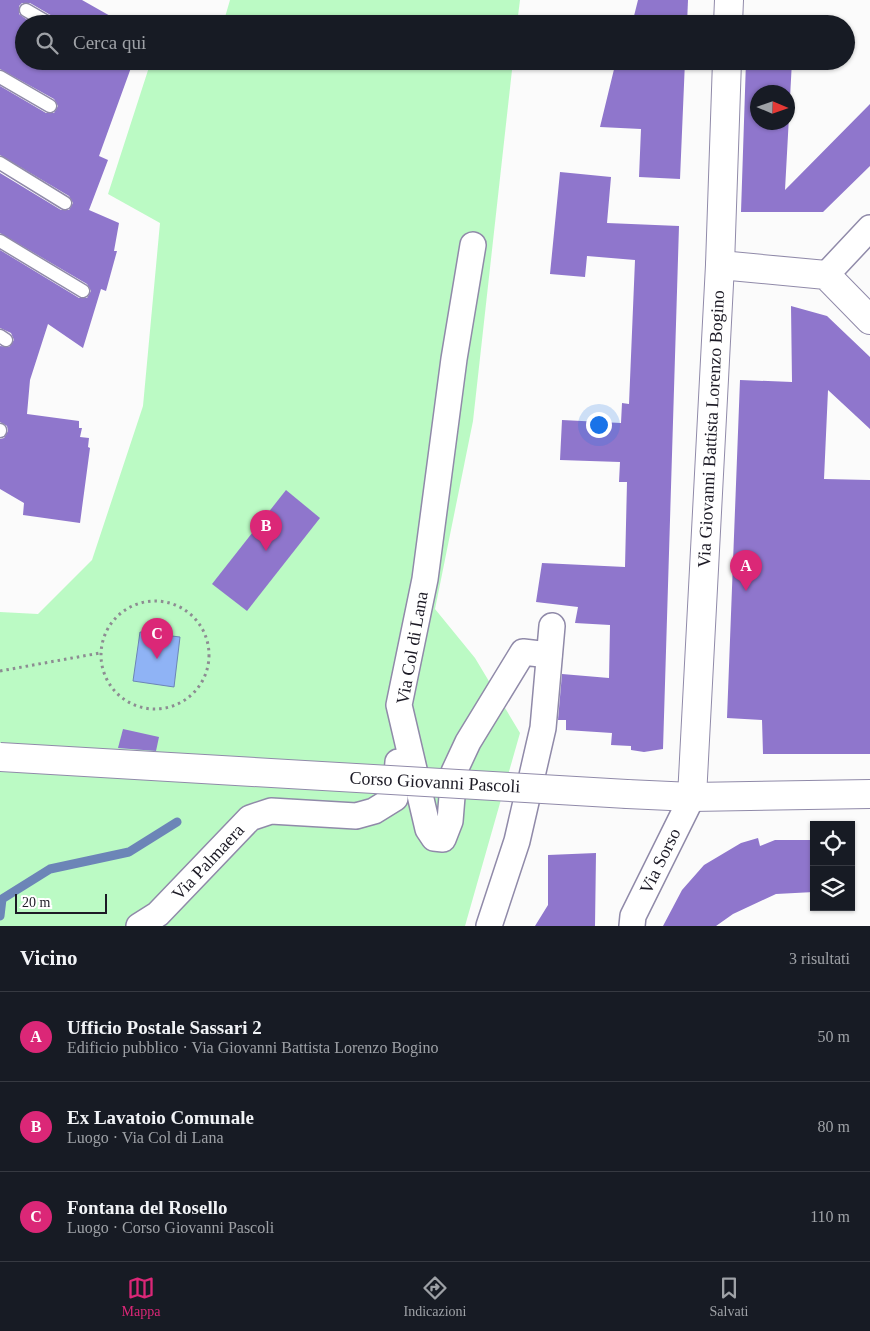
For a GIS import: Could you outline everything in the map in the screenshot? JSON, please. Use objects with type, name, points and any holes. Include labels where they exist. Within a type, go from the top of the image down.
[{"type":"street","points":[[728,15],[729,0]]},
{"type":"street","name":"Via Giovanni Battista Lorenzo Bogino","points":[[692,797],[720,265],[727,70]]},
{"type":"street","points":[[826,276],[870,228]]},
{"type":"street","name":"Via Col di Lana","points":[[473,245],[454,359],[425,579],[399,705],[428,829],[434,838],[443,839],[450,821],[454,772],[468,742],[523,652],[549,655]]},
{"type":"street","points":[[720,265],[826,276],[870,320]]},
{"type":"street","points":[[489,926],[517,841],[543,728],[552,626]]},
{"type":"street","name":"Via Palmaera","points":[[140,926],[158,914],[250,818],[271,811],[356,816],[374,811],[395,798],[400,738],[399,705]]},
{"type":"street","name":"Corso Giovanni Pascoli","points":[[0,757],[692,797],[870,794]]},
{"type":"street","name":"Via Sorso","points":[[632,926],[633,916],[692,797]]},
{"type":"lane","points":[[26,10],[35,15]]},
{"type":"lane","points":[[0,77],[50,106]]},
{"type":"lane","points":[[0,163],[65,203]]},
{"type":"lane","points":[[0,241],[83,291]]},
{"type":"path","points":[[158,601],[174,604],[189,613],[201,626],[207,642],[209,659],[204,677],[194,692],[179,704],[161,709],[143,708],[126,701],[112,688],[103,672],[100,653],[104,637],[112,621],[125,610],[140,602],[158,601]]},
{"type":"path","points":[[0,671],[100,653]]},
{"type":"green space","points":[[230,0],[520,0],[518,15],[226,15]]},
{"type":"green space","points":[[148,70],[512,70],[473,421],[435,609],[475,658],[520,733],[465,926],[0,926],[0,612],[38,614],[92,560],[143,406],[160,223],[108,194]]},
{"type":"water","points":[[140,632],[180,637],[174,687],[133,681]]},
{"type":"building","points":[[0,0],[82,0],[108,15],[51,15],[30,3],[22,3],[19,6],[20,15],[15,15],[15,70],[130,70],[99,156],[108,160],[89,210],[119,223],[114,251],[117,251],[106,291],[101,289],[83,348],[48,324],[30,380],[27,414],[79,421],[79,428],[82,428],[80,437],[89,438],[88,447],[90,448],[80,523],[23,515],[24,503],[0,489],[0,439],[4,438],[8,431],[7,426],[0,422],[0,346],[9,347],[14,340],[11,333],[0,328],[0,250],[79,298],[87,298],[91,291],[87,284],[0,233],[0,173],[61,210],[69,210],[73,203],[69,196],[0,155],[0,86],[46,113],[54,113],[58,106],[54,99],[0,69]]},
{"type":"building","points":[[638,0],[688,0],[687,15],[634,15]]},
{"type":"building","points":[[614,70],[685,70],[680,179],[639,177],[641,129],[600,127]]},
{"type":"building","points":[[746,70],[792,70],[791,85],[750,85],[750,130],[788,130],[785,190],[870,104],[870,166],[823,212],[741,212]]},
{"type":"building","points":[[560,172],[611,177],[607,223],[679,226],[663,749],[644,752],[631,750],[631,746],[611,745],[612,733],[566,730],[566,720],[558,720],[562,674],[609,678],[610,625],[575,623],[578,607],[536,602],[542,563],[625,567],[627,482],[619,482],[620,462],[560,460],[562,420],[621,423],[622,403],[629,404],[635,260],[587,256],[585,277],[550,274]]},
{"type":"building","points":[[791,306],[827,316],[870,357],[870,429],[828,390],[824,479],[870,480],[870,754],[763,754],[762,720],[727,718],[740,380],[792,382]]},
{"type":"building","points":[[286,490],[320,518],[247,611],[212,584]]},
{"type":"building","points":[[123,729],[159,737],[156,751],[118,748]]},
{"type":"building","points":[[758,838],[760,846],[775,840],[810,840],[810,892],[776,894],[733,914],[716,926],[663,926],[682,890],[704,865],[741,843]]},
{"type":"building","points":[[596,853],[595,926],[535,926],[548,905],[548,855]]},
{"type":"waterway","points":[[0,916],[2,899],[50,869],[129,852],[177,822]]},
{"type":"place","name":"Ex Lavatoio Comunale","points":[[266,551]]},
{"type":"place","name":"Ufficio Postale Sassari 2","points":[[746,591]]},
{"type":"place","name":"Fontana del Rosello","points":[[157,659]]}]
